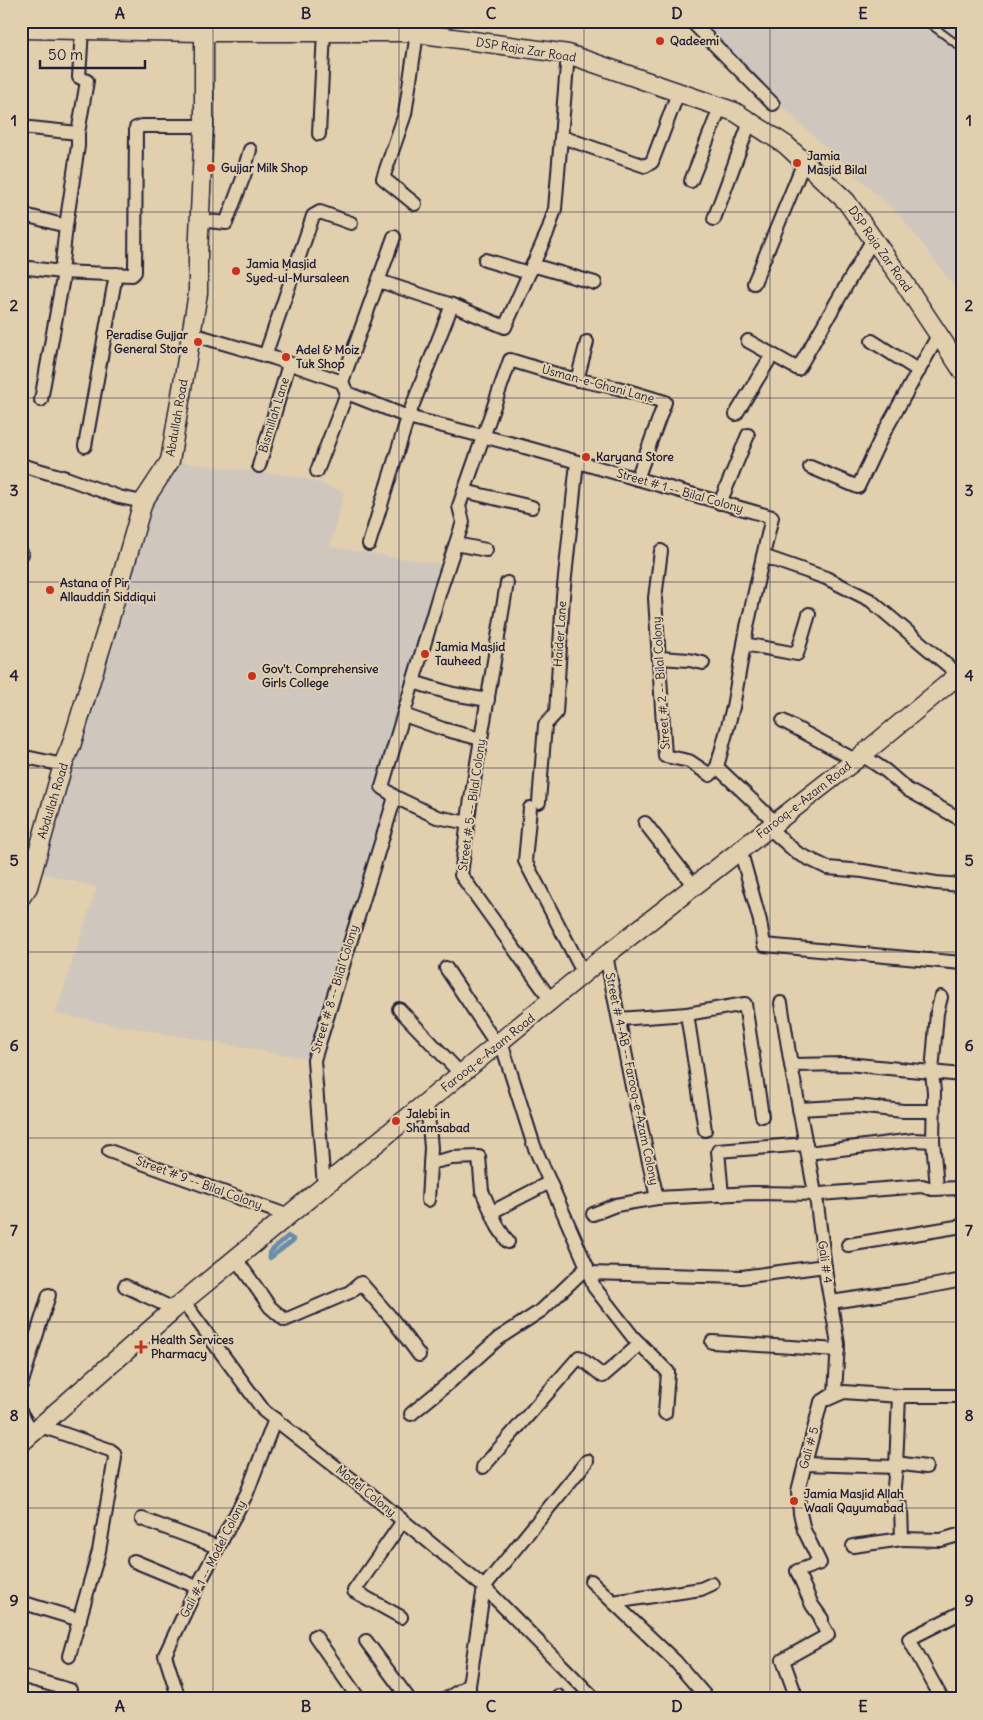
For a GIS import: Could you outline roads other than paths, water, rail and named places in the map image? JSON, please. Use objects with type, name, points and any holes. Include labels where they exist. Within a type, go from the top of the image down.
[{"type":"street","points":[[691,21],[773,104]]},
{"type":"street","name":"DSP Raja Zar Road","points":[[21,29],[82,30],[127,26],[417,33],[568,54],[735,112],[786,145],[846,201],[962,370]]},
{"type":"street","name":"Abdullah Road","points":[[21,897],[28,886],[63,765],[71,746],[110,618],[143,502],[170,461],[198,293],[206,27]]},
{"type":"street","points":[[41,400],[63,272],[66,226],[87,81],[79,78],[82,30]]},
{"type":"street","points":[[319,134],[324,32]]},
{"type":"street","points":[[415,204],[383,178],[404,114],[417,33]]},
{"type":"street","points":[[379,280],[452,305],[505,327],[555,209],[568,54]]},
{"type":"street","points":[[562,137],[645,166],[648,165],[652,162],[678,93]]},
{"type":"street","points":[[691,181],[720,108]]},
{"type":"street","points":[[714,219],[750,122]]},
{"type":"street","points":[[21,267],[63,272],[132,275],[134,272],[136,128],[142,126],[204,126]]},
{"type":"street","points":[[21,127],[78,133]]},
{"type":"street","points":[[199,220],[226,223],[245,173],[244,170],[250,150]]},
{"type":"street","points":[[754,283],[804,162]]},
{"type":"street","points":[[265,356],[313,216],[320,212],[351,222]]},
{"type":"street","points":[[21,214],[66,226]]},
{"type":"street","points":[[318,471],[394,237]]},
{"type":"street","points":[[748,341],[795,369],[800,367],[873,239]]},
{"type":"street","points":[[485,260],[595,284]]},
{"type":"street","points":[[86,446],[116,274]]},
{"type":"street","points":[[369,544],[408,417],[452,305]]},
{"type":"street","name":"Street # 1 -- Bilal Colony","points":[[192,334],[289,364],[408,417],[772,517],[763,556]]},
{"type":"street","points":[[810,467],[858,487],[882,436],[939,334]]},
{"type":"street","points":[[872,341],[919,371]]},
{"type":"street","points":[[577,380],[587,342]]},
{"type":"street","points":[[736,414],[772,354]]},
{"type":"street","name":"Usman-e-Ghani Lane","points":[[483,437],[510,360],[577,380],[618,388],[664,402],[636,479]]},
{"type":"street","name":"Bismillah Lane","points":[[259,466],[289,364]]},
{"type":"street","points":[[720,503],[748,436]]},
{"type":"street","points":[[468,823],[437,817],[395,797],[382,787],[440,591],[463,522],[459,506],[483,437]]},
{"type":"street","name":"Haider Lane","points":[[577,462],[563,596],[556,714],[545,725],[525,861],[584,974]]},
{"type":"street","points":[[21,465],[66,478],[120,498],[143,502]]},
{"type":"street","points":[[464,491],[532,507]]},
{"type":"street","points":[[456,544],[486,550]]},
{"type":"street","name":"Street # 2 -- Bilal Colony","points":[[661,551],[655,598],[665,756],[689,761],[710,775],[717,767]]},
{"type":"street","points":[[960,673],[870,600],[826,578],[763,556],[744,644],[733,708],[717,767],[797,853],[828,868],[962,885]]},
{"type":"street","name":"Street # 5 -- Bilal Colony","points":[[507,583],[468,823],[462,875],[551,1000]]},
{"type":"street","points":[[744,644],[797,654],[809,614]]},
{"type":"street","points":[[660,658],[703,663]]},
{"type":"street","name":"Farooq-e-Azam Road","points":[[32,1434],[179,1305],[606,955],[858,758],[960,673]]},
{"type":"street","points":[[413,682],[453,694],[488,700]]},
{"type":"street","points":[[404,715],[443,729],[481,739]]},
{"type":"street","points":[[783,721],[886,771],[908,790],[962,820]]},
{"type":"street","points":[[21,756],[63,765]]},
{"type":"street","name":"Street # 8 -- Bilal Colony","points":[[324,1187],[314,1060],[395,797]]},
{"type":"street","points":[[645,823],[694,886]]},
{"type":"street","points":[[740,850],[760,921],[764,946],[962,963]]},
{"type":"street","name":"Street # 4-AB -- Farooq-e-Azam Colony","points":[[606,955],[657,1198],[722,1194],[820,1194],[922,1186],[962,1188]]},
{"type":"street","points":[[446,968],[499,1044],[534,1146],[594,1287],[640,1344],[668,1372],[665,1413]]},
{"type":"street","points":[[937,1188],[933,1141],[934,1092],[932,1072],[936,1013],[941,997]]},
{"type":"street","name":"Gali # 4","points":[[780,1002],[815,1193],[838,1350],[835,1393],[821,1402]]},
{"type":"street","points":[[619,1020],[686,1014],[745,1004],[762,1116]]},
{"type":"street","points":[[399,1009],[461,1074]]},
{"type":"street","points":[[686,1014],[705,1130]]},
{"type":"street","points":[[791,1065],[848,1064],[962,1075]]},
{"type":"street","points":[[427,1103],[430,1148],[428,1200]]},
{"type":"street","points":[[799,1112],[856,1106],[933,1112]]},
{"type":"street","points":[[722,1194],[718,1150],[807,1149],[914,1140],[933,1141]]},
{"type":"street","name":"Street # 9 -- Bilal Colony","points":[[108,1151],[289,1216]]},
{"type":"street","points":[[430,1163],[452,1158],[479,1157],[482,1191],[498,1227],[508,1242]]},
{"type":"street","points":[[492,1212],[550,1182]]},
{"type":"street","points":[[593,1214],[616,1205],[657,1198]]},
{"type":"street","points":[[848,1246],[962,1226]]},
{"type":"street","points":[[236,1259],[270,1307],[285,1320],[350,1292],[361,1283],[393,1320],[419,1355]]},
{"type":"street","points":[[411,1414],[499,1338],[542,1310],[588,1270],[742,1277],[825,1266]]},
{"type":"street","points":[[831,1302],[906,1291],[962,1280]]},
{"type":"street","points":[[125,1286],[179,1305]]},
{"type":"street","points":[[21,1385],[49,1295]]},
{"type":"street","name":"Model Colony","points":[[179,1305],[264,1411],[484,1587],[596,1699]]},
{"type":"street","points":[[712,1342],[838,1350]]},
{"type":"street","points":[[483,1467],[579,1357],[603,1376],[640,1344]]},
{"type":"street","points":[[821,1402],[844,1392],[899,1396],[962,1396]]},
{"type":"street","points":[[899,1396],[892,1506],[901,1507],[902,1539]]},
{"type":"street","name":"Gali # 5","points":[[797,1699],[783,1660],[828,1634],[821,1622],[822,1619],[812,1605],[797,1570],[820,1563],[804,1530],[798,1490],[821,1402]]},
{"type":"street","points":[[21,1413],[32,1434],[110,1450],[114,1453],[115,1458],[99,1551],[69,1656]]},
{"type":"street","name":"Gali # 1 -- Model Colony","points":[[179,1699],[165,1655],[197,1587],[247,1493],[274,1419]]},
{"type":"street","points":[[473,1699],[469,1686],[484,1587],[587,1460]]},
{"type":"street","points":[[805,1464],[896,1465],[926,1468]]},
{"type":"street","points":[[142,1518],[218,1547]]},
{"type":"street","points":[[401,1617],[354,1591],[403,1522]]},
{"type":"street","points":[[854,1546],[902,1539],[941,1540],[962,1534]]},
{"type":"street","points":[[134,1561],[197,1587]]},
{"type":"street","points":[[591,1582],[675,1661],[708,1699]]},
{"type":"street","points":[[613,1602],[701,1589],[712,1584]]},
{"type":"street","points":[[24,1603],[80,1620]]},
{"type":"street","points":[[942,1699],[909,1639],[962,1612]]},
{"type":"street","points":[[315,1636],[359,1699]]},
{"type":"street","points":[[366,1641],[409,1699]]},
{"type":"street","points":[[21,1676],[70,1690]]},
{"type":"street","points":[[446,1699],[469,1686]]},
{"type":"lane","points":[[926,21],[962,48]]},
{"type":"waterway","points":[[288,1236],[294,1240],[270,1258],[269,1253],[288,1236]]},
{"type":"place","name":"Qadeemi","points":[[660,41]]},
{"type":"place","name":"Jamia Masjid Bilal","points":[[797,163]]},
{"type":"place","name":"Gujjar Milk Shop","points":[[211,168]]},
{"type":"place","name":"Jamia Masjid Syed-ul-Mursaleen","points":[[236,271]]},
{"type":"place","name":"Peradise Gujjar General Store","points":[[198,342]]},
{"type":"place","name":"Adel & Moiz Tuk Shop","points":[[286,357]]},
{"type":"place","name":"Karyana Store","points":[[586,457]]},
{"type":"place","name":"Astana of Pir Allauddin Siddiqui","points":[[50,590]]},
{"type":"place","name":"Jamia Masjid Tauheed","points":[[425,654]]},
{"type":"place","name":"Gov't. Comprehensive Girls College","points":[[252,676]]},
{"type":"place","name":"Jalebi in Shamsabad","points":[[396,1121]]},
{"type":"place","name":"Health Services Pharmacy","points":[[141,1347]]},
{"type":"place","name":"Jamia Masjid Allah Waali Qayumabad","points":[[794,1501]]}]
